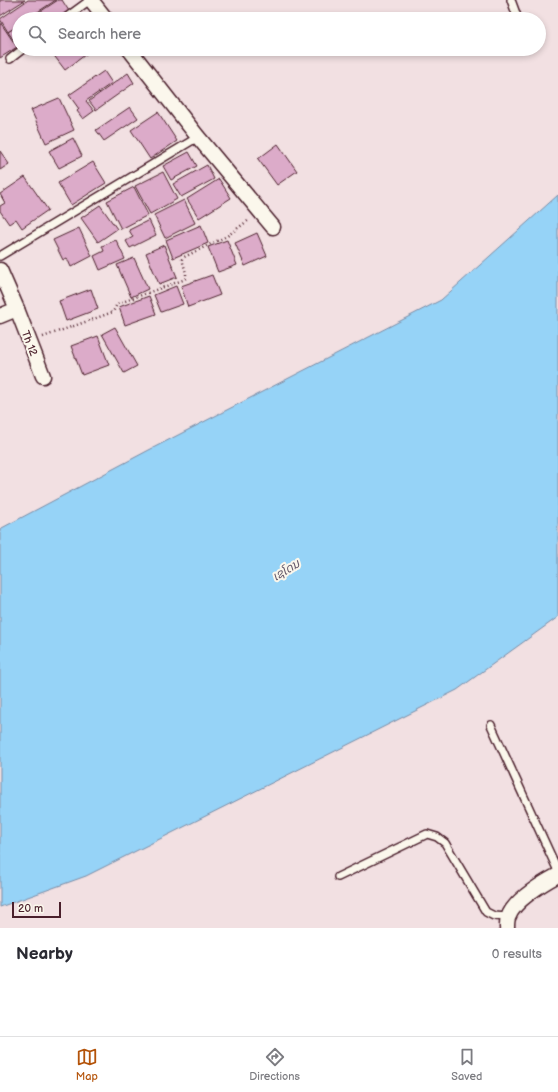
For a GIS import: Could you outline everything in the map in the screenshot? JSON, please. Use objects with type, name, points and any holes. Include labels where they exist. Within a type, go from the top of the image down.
[{"type":"street","points":[[91,0],[100,12]]},
{"type":"street","points":[[135,56],[198,137],[274,227]]},
{"type":"street","name":"Th 12","points":[[0,270],[17,309],[42,376]]},
{"type":"street","points":[[0,316],[17,309]]},
{"type":"street","points":[[507,923],[518,903],[532,890],[558,875]]},
{"type":"lane","points":[[74,12],[91,0]]},
{"type":"lane","points":[[510,0],[515,12]]},
{"type":"lane","points":[[10,59],[14,56]]},
{"type":"lane","points":[[0,256],[198,137]]},
{"type":"lane","points":[[491,725],[558,871]]},
{"type":"lane","points":[[338,877],[427,834],[437,836],[445,843],[486,912],[507,923]]},
{"type":"path","points":[[30,342],[113,312],[117,304],[184,280],[186,278],[182,260],[184,257],[227,236],[261,212]]},
{"type":"water","name":"ເຊໂດນ","points":[[558,195],[558,617],[457,690],[86,876],[0,907],[0,529],[149,450],[441,300]]},
{"type":"building","points":[[0,0],[25,0],[0,16]]},
{"type":"building","points":[[28,0],[56,0],[38,12],[12,12],[12,29],[8,32],[0,19]]},
{"type":"building","points":[[58,0],[62,0],[69,11],[68,12],[40,12]]},
{"type":"building","points":[[0,22],[12,40],[12,50],[0,58]]},
{"type":"building","points":[[12,29],[12,38],[8,32]]},
{"type":"building","points":[[54,56],[84,56],[65,70]]},
{"type":"building","points":[[104,71],[112,83],[86,101],[94,111],[83,119],[77,111],[79,109],[69,95]]},
{"type":"building","points":[[128,73],[134,83],[96,110],[89,101]]},
{"type":"building","points":[[59,98],[74,130],[46,143],[31,110]]},
{"type":"building","points":[[130,107],[138,118],[104,141],[96,130]]},
{"type":"building","points":[[158,112],[177,141],[150,159],[131,130]]},
{"type":"building","points":[[73,138],[82,156],[59,168],[49,151]]},
{"type":"building","points":[[278,144],[297,171],[277,185],[258,159]]},
{"type":"building","points":[[0,151],[9,164],[0,170]]},
{"type":"building","points":[[189,152],[197,166],[171,180],[163,166]]},
{"type":"building","points":[[93,162],[106,183],[71,205],[58,183]]},
{"type":"building","points":[[207,165],[214,179],[181,197],[173,184]]},
{"type":"building","points":[[163,172],[177,199],[150,214],[135,186]]},
{"type":"building","points":[[25,177],[48,210],[22,228],[16,219],[9,224],[0,211],[0,206],[5,203],[0,194]]},
{"type":"building","points":[[219,179],[231,198],[199,218],[187,199]]},
{"type":"building","points":[[134,187],[148,215],[121,229],[107,201]]},
{"type":"building","points":[[184,200],[195,223],[165,238],[154,215]]},
{"type":"building","points":[[100,205],[117,229],[98,242],[81,218]]},
{"type":"building","points":[[149,220],[156,235],[130,248],[126,241],[133,237],[129,230]]},
{"type":"building","points":[[201,225],[208,243],[173,258],[166,240]]},
{"type":"building","points":[[79,228],[92,256],[71,267],[67,258],[63,260],[53,240]]},
{"type":"building","points":[[257,233],[267,256],[245,266],[235,243]]},
{"type":"building","points":[[116,240],[125,259],[100,270],[94,256],[104,251],[102,246]]},
{"type":"building","points":[[227,240],[237,265],[218,272],[208,247]]},
{"type":"building","points":[[164,245],[177,277],[159,284],[146,253]]},
{"type":"building","points":[[134,258],[148,289],[131,297],[117,265]]},
{"type":"building","points":[[212,275],[220,295],[188,307],[181,286]]},
{"type":"building","points":[[176,286],[183,304],[161,312],[154,295]]},
{"type":"building","points":[[91,289],[98,309],[66,321],[59,301]]},
{"type":"building","points":[[149,296],[156,314],[125,325],[119,307]]},
{"type":"building","points":[[115,327],[137,366],[124,373],[102,334]]},
{"type":"building","points":[[98,336],[109,365],[82,375],[71,346]]}]
